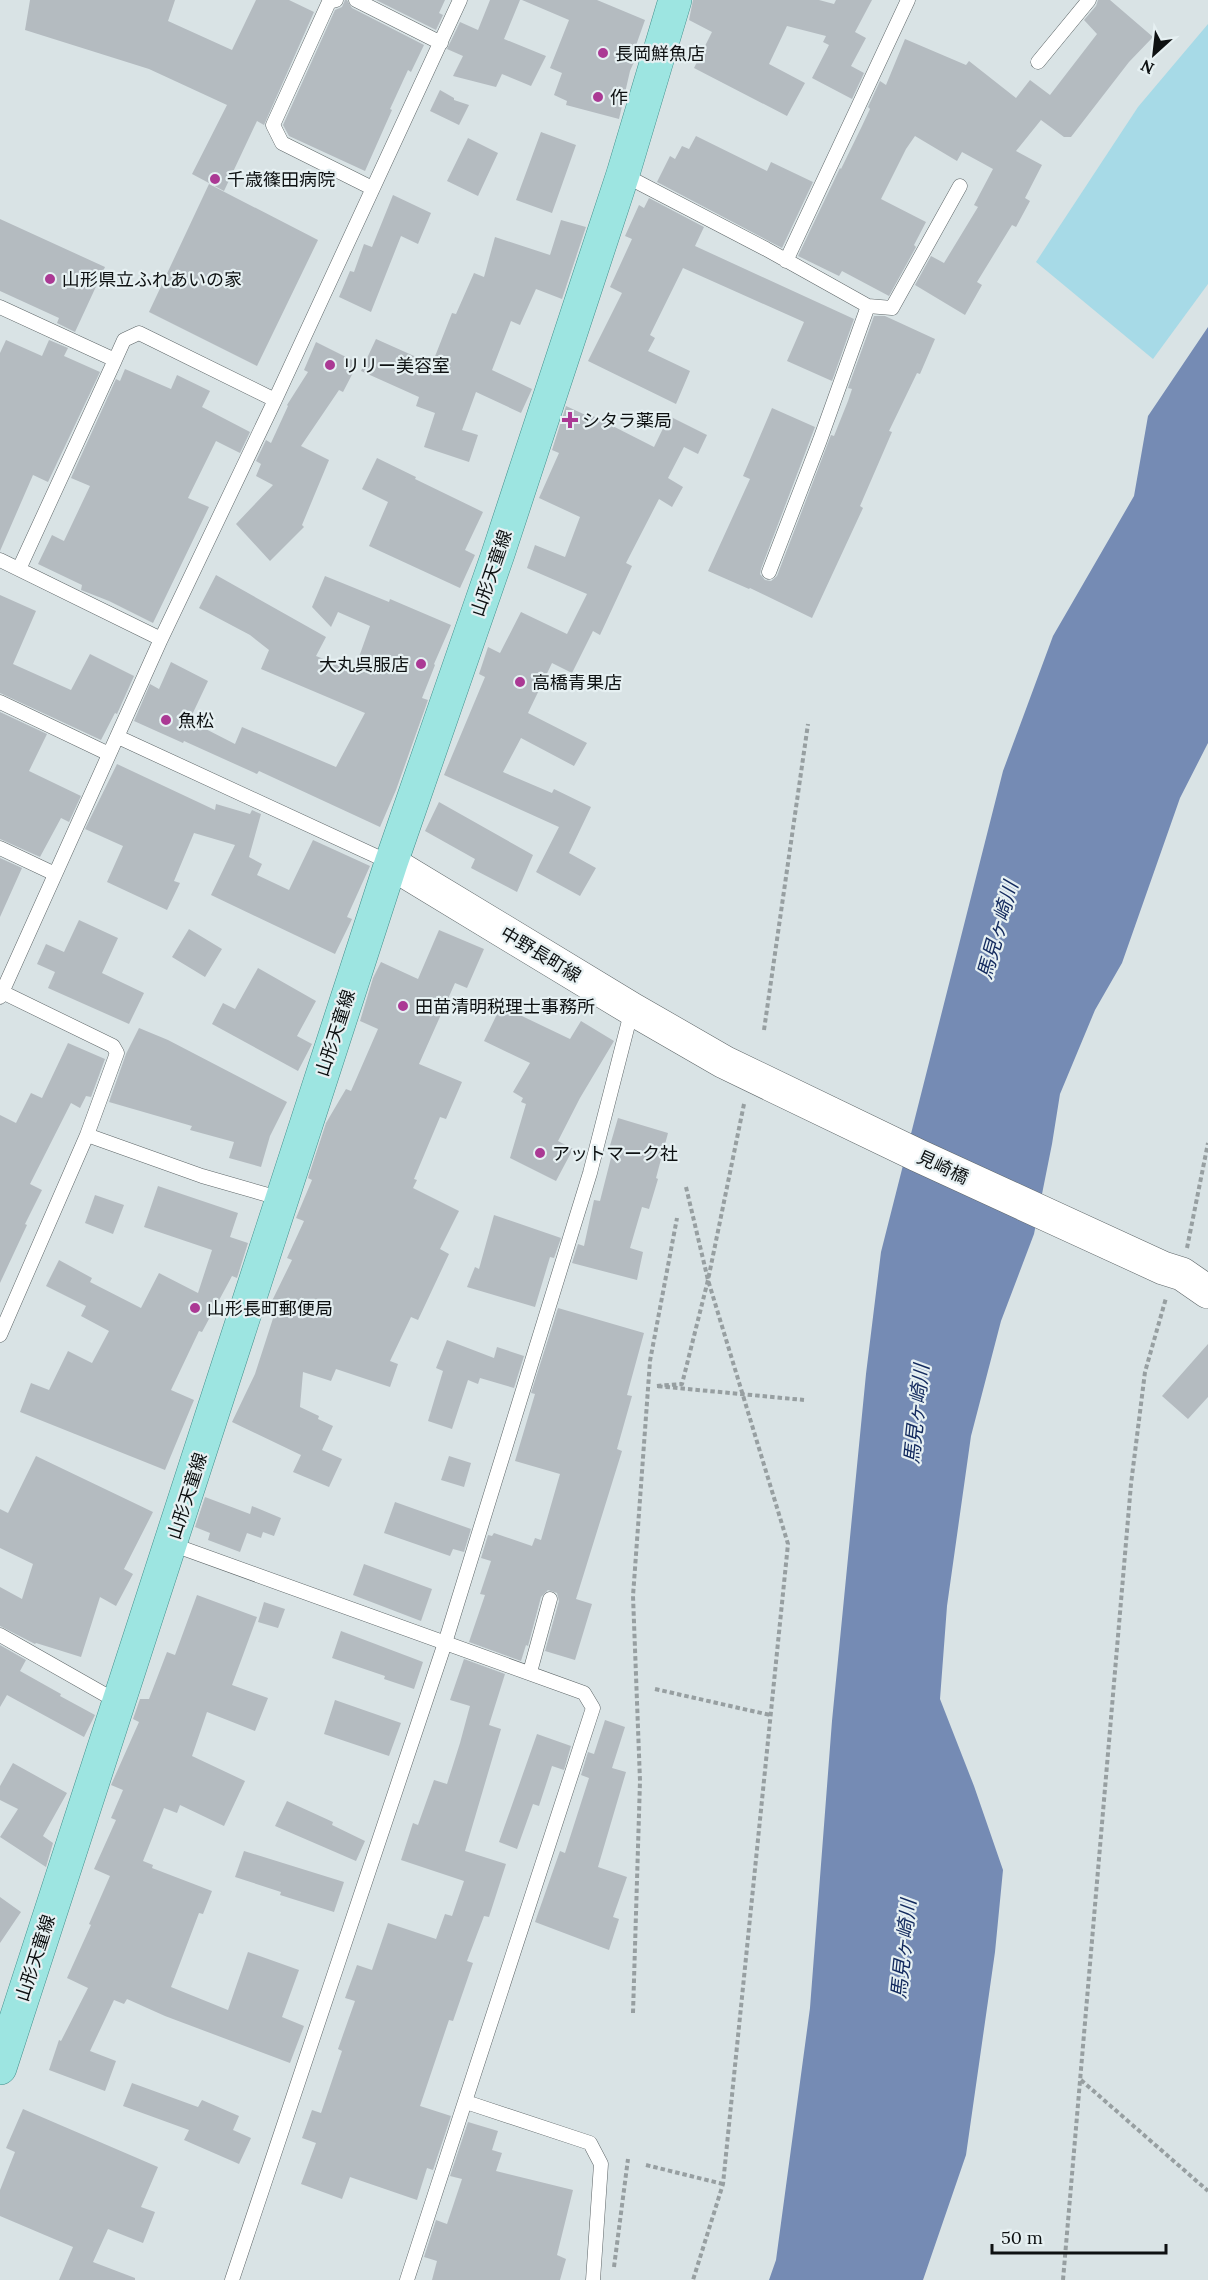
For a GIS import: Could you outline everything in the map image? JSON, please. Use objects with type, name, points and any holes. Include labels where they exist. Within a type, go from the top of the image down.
[{"type":"main road","name":"山形天童線","points":[[0,2068],[391,863],[498,554],[623,174],[675,0]]},
{"type":"main road","name":"中野長町線","points":[[391,863],[724,1062]]},
{"type":"main road","name":"見崎橋","points":[[724,1062],[917,1155],[1184,1278]]},
{"type":"lane","points":[[336,0],[328,2],[273,125],[282,143],[372,188]]},
{"type":"lane","points":[[356,0],[441,43]]},
{"type":"lane","points":[[0,1335],[87,1135],[117,1053],[113,1046],[1,994],[161,639],[276,400],[460,0]]},
{"type":"lane","points":[[786,261],[908,0]]},
{"type":"lane","points":[[1038,62],[1089,0]]},
{"type":"lane","points":[[623,174],[868,306],[892,308],[960,186]]},
{"type":"lane","points":[[769,572],[868,306]]},
{"type":"lane","points":[[0,307],[115,360]]},
{"type":"lane","points":[[19,569],[124,339],[139,333],[276,400]]},
{"type":"lane","points":[[0,560],[161,639]]},
{"type":"lane","points":[[0,702],[109,754]]},
{"type":"lane","points":[[118,737],[391,863]]},
{"type":"lane","points":[[0,848],[55,874]]},
{"type":"lane","points":[[232,2280],[445,1643],[590,1173],[632,1009]]},
{"type":"lane","points":[[87,1135],[202,1176],[282,1199]]},
{"type":"lane","points":[[171,1544],[530,1672],[584,1693],[593,1708],[407,2280]]},
{"type":"lane","points":[[530,1672],[550,1599]]},
{"type":"lane","points":[[0,1635],[118,1702]]},
{"type":"lane","points":[[466,2102],[590,2143],[601,2164],[593,2280]]},
{"type":"path","points":[[764,1030],[808,723]]},
{"type":"path","points":[[744,1104],[708,1280],[682,1384],[656,1386],[804,1400]]},
{"type":"path","points":[[1063,2280],[1132,1473],[1145,1372],[1164,1301],[1184,1278],[1208,1143]]},
{"type":"path","points":[[686,1187],[708,1280],[788,1544],[723,2184],[693,2280]]},
{"type":"path","points":[[633,2013],[640,1781],[633,1596],[650,1361],[677,1218]]},
{"type":"path","points":[[655,1689],[771,1715]]},
{"type":"path","points":[[1081,2080],[1208,2191]]},
{"type":"path","points":[[614,2269],[628,2159]]},
{"type":"path","points":[[646,2165],[723,2184]]},
{"type":"shaded area","points":[[1208,24],[1208,284],[1153,359],[1036,262],[1138,107]]},
{"type":"water","name":"馬見ヶ崎川","points":[[1208,327],[1208,743],[1180,798],[1122,963],[1095,1010],[1060,1094],[1034,1234],[1001,1321],[971,1436],[947,1606],[940,1699],[974,1786],[1003,1870],[995,1952],[966,2155],[923,2280],[769,2280],[776,2260],[810,2008],[832,1721],[866,1374],[881,1252],[1003,771],[1053,636],[1134,496],[1148,416]]},
{"type":"building","points":[[30,0],[175,0],[168,21],[232,50],[256,0],[289,0],[314,12],[264,125],[257,121],[224,191],[192,174],[227,105],[149,69],[25,30]]},
{"type":"building","points":[[345,0],[352,8],[424,45],[411,72],[408,70],[365,171],[289,136],[283,125],[335,10],[342,7]]},
{"type":"building","points":[[376,0],[445,0],[439,13],[443,15],[436,30]]},
{"type":"building","points":[[490,0],[520,0],[504,39],[546,56],[531,86],[502,74],[496,87],[453,76],[463,56],[447,49],[460,22],[478,30]]},
{"type":"building","points":[[522,0],[597,0],[645,20],[634,51],[638,53],[630,71],[619,119],[566,105],[567,101],[554,95],[562,73],[550,68],[569,20]]},
{"type":"building","points":[[693,0],[819,0],[834,4],[836,0],[872,0],[855,32],[866,38],[851,66],[864,73],[852,99],[812,78],[829,45],[823,42],[826,36],[787,26],[769,64],[805,83],[787,116],[694,68],[712,32],[689,20]]},
{"type":"building","points":[[1098,0],[1110,0],[1153,37],[1129,62],[1071,137],[1064,137],[1041,120],[1016,151],[1042,165],[1025,198],[1030,201],[1016,227],[1012,225],[977,282],[982,285],[965,315],[915,285],[931,256],[944,263],[978,207],[974,205],[993,169],[962,152],[957,161],[915,136],[906,149],[881,199],[926,222],[914,245],[916,247],[889,296],[842,271],[839,276],[798,256],[870,109],[868,107],[880,81],[886,85],[905,39],[966,65],[969,61],[1016,98],[1030,80],[1050,95],[1097,34],[1084,20],[1096,6]]},
{"type":"building","points":[[440,90],[454,100],[469,105],[459,125],[430,111]]},
{"type":"building","points":[[541,132],[576,145],[552,213],[516,200]]},
{"type":"building","points":[[696,136],[767,171],[771,162],[813,182],[782,248],[657,182],[670,156],[675,159],[682,146],[689,149]]},
{"type":"building","points":[[468,138],[498,153],[478,196],[447,181]]},
{"type":"building","points":[[209,184],[318,240],[257,366],[149,312]]},
{"type":"building","points":[[393,195],[431,213],[418,244],[401,236],[371,312],[339,297],[350,271],[354,272],[364,244],[372,247]]},
{"type":"building","points":[[649,198],[704,227],[695,246],[854,319],[832,381],[787,361],[804,322],[683,268],[650,335],[655,338],[648,351],[690,371],[676,404],[588,361],[622,293],[610,287],[632,239],[625,236],[639,205],[644,208]]},
{"type":"building","name":"山形県立ふれあいの家","points":[[0,219],[105,267],[75,332],[57,323],[59,318],[0,291]]},
{"type":"building","points":[[561,220],[586,227],[562,299],[536,289],[520,325],[511,321],[492,370],[532,389],[521,413],[476,392],[462,430],[478,435],[469,462],[424,447],[435,413],[416,406],[419,397],[361,371],[376,339],[432,364],[452,313],[456,314],[474,273],[484,277],[495,237],[550,255]]},
{"type":"building","points":[[874,316],[885,316],[935,339],[920,374],[917,373],[889,431],[892,432],[860,506],[863,508],[812,618],[750,588],[708,571],[750,479],[743,476],[772,408],[815,427],[761,569],[760,574],[765,580],[771,581],[777,576],[831,435],[834,436],[848,401],[852,389],[848,388]]},
{"type":"building","points":[[6,340],[42,356],[49,340],[68,348],[64,356],[100,372],[48,482],[33,475],[0,551],[0,353]]},
{"type":"building","points":[[316,342],[358,363],[343,392],[339,390],[301,446],[329,460],[302,525],[304,527],[270,561],[236,524],[273,485],[256,476],[261,464],[256,461],[266,440],[271,443],[287,405],[308,372],[304,370]]},
{"type":"building","points":[[125,369],[171,389],[177,375],[210,391],[202,407],[250,432],[240,453],[216,441],[188,498],[209,507],[153,623],[81,590],[82,585],[38,564],[52,535],[64,541],[90,486],[71,478],[116,379],[120,381]]},
{"type":"building","points":[[566,406],[592,418],[593,416],[654,447],[669,416],[707,435],[698,454],[684,447],[668,478],[683,487],[672,507],[659,499],[626,563],[632,566],[600,635],[593,631],[572,673],[552,663],[528,713],[587,743],[574,766],[521,738],[503,772],[552,793],[554,789],[591,807],[569,853],[596,868],[580,896],[536,872],[559,827],[444,775],[485,677],[479,674],[488,647],[500,653],[521,612],[567,634],[587,594],[527,568],[535,545],[565,557],[580,517],[539,498],[559,453],[552,450]]},
{"type":"building","points":[[377,458],[483,512],[465,550],[475,555],[460,588],[369,546],[388,502],[362,489]]},
{"type":"building","points":[[216,575],[326,637],[316,656],[354,671],[370,626],[338,612],[331,627],[312,607],[325,576],[389,602],[390,599],[451,625],[422,698],[428,700],[396,790],[380,827],[259,771],[257,774],[134,721],[150,684],[159,689],[171,662],[208,681],[191,717],[194,718],[192,722],[235,744],[242,727],[336,767],[365,713],[261,669],[269,650],[250,635],[199,608]]},
{"type":"building","points":[[0,595],[36,611],[13,664],[71,690],[90,654],[134,676],[117,714],[115,713],[101,740],[0,693]]},
{"type":"building","points":[[0,712],[47,734],[29,771],[81,796],[69,822],[61,818],[40,857],[0,839]]},
{"type":"building","points":[[117,764],[215,810],[216,804],[250,814],[252,810],[261,814],[249,857],[262,864],[257,875],[289,890],[313,840],[370,866],[347,917],[352,919],[335,954],[211,895],[235,845],[194,833],[174,881],[180,883],[167,910],[107,882],[123,846],[85,829]]},
{"type":"building","points":[[439,802],[533,855],[517,892],[471,868],[475,859],[425,831]]},
{"type":"building","points":[[0,858],[22,868],[0,917]]},
{"type":"building","points":[[79,920],[118,938],[102,973],[144,993],[129,1024],[48,988],[55,972],[37,964],[46,944],[64,952]]},
{"type":"building","points":[[189,929],[222,949],[205,977],[172,957]]},
{"type":"building","points":[[439,930],[484,949],[467,988],[455,983],[419,1064],[462,1082],[446,1119],[440,1117],[414,1179],[417,1180],[413,1188],[459,1211],[440,1249],[449,1254],[418,1320],[411,1317],[390,1361],[398,1364],[390,1387],[336,1369],[331,1381],[303,1372],[300,1407],[333,1426],[322,1450],[342,1459],[329,1487],[293,1472],[301,1455],[232,1422],[255,1374],[277,1306],[271,1303],[292,1260],[287,1258],[304,1221],[296,1218],[312,1180],[308,1178],[326,1123],[346,1089],[351,1091],[378,1029],[360,1021],[373,978],[381,962],[418,979]]},
{"type":"building","points":[[258,968],[316,1001],[297,1036],[312,1044],[298,1071],[212,1024],[223,1003],[235,1009]]},
{"type":"building","points":[[501,1006],[570,1039],[581,1021],[614,1041],[580,1098],[558,1141],[573,1149],[556,1181],[510,1158],[526,1104],[521,1102],[523,1098],[513,1092],[530,1063],[484,1041]]},
{"type":"building","points":[[139,1028],[168,1040],[287,1102],[270,1136],[261,1167],[229,1158],[234,1142],[190,1130],[192,1126],[109,1102],[126,1054]]},
{"type":"building","points":[[68,1043],[105,1059],[91,1097],[86,1096],[80,1108],[71,1103],[30,1184],[42,1190],[0,1283],[0,1115],[16,1123],[31,1093],[42,1098]]},
{"type":"building","points":[[618,1118],[668,1133],[649,1209],[642,1207],[630,1248],[643,1252],[637,1280],[572,1263],[578,1244],[584,1246],[594,1200],[600,1201],[613,1150],[609,1149]]},
{"type":"building","points":[[158,1186],[238,1213],[230,1237],[248,1243],[237,1278],[232,1276],[202,1332],[199,1331],[171,1390],[194,1400],[165,1470],[20,1412],[31,1383],[49,1390],[68,1351],[92,1363],[109,1331],[81,1316],[86,1306],[46,1286],[59,1260],[92,1278],[90,1282],[141,1308],[159,1273],[198,1293],[212,1250],[144,1227]]},
{"type":"building","points":[[95,1195],[124,1205],[113,1234],[85,1223]]},
{"type":"building","points":[[494,1215],[561,1238],[554,1258],[550,1257],[535,1307],[467,1287],[475,1267],[479,1269]]},
{"type":"building","points":[[558,1308],[644,1333],[627,1395],[632,1396],[617,1449],[622,1451],[576,1599],[592,1604],[575,1660],[545,1651],[559,1601],[557,1593],[548,1590],[541,1597],[528,1646],[526,1645],[521,1661],[469,1642],[485,1595],[480,1594],[491,1561],[481,1558],[488,1535],[492,1536],[494,1533],[532,1546],[535,1538],[541,1540],[560,1474],[515,1461],[535,1394],[531,1393]]},
{"type":"building","points":[[447,1340],[494,1358],[497,1347],[524,1356],[514,1388],[480,1378],[478,1384],[468,1380],[452,1429],[428,1421],[443,1371],[436,1368]]},
{"type":"building","points":[[1208,1344],[1208,1397],[1188,1419],[1162,1396]]},
{"type":"building","points":[[36,1456],[153,1512],[124,1569],[133,1574],[116,1606],[100,1597],[81,1657],[35,1644],[0,1626],[0,1587],[22,1599],[33,1564],[0,1548],[0,1509],[8,1513]]},
{"type":"building","points":[[449,1456],[471,1463],[464,1487],[441,1480]]},
{"type":"building","points":[[205,1497],[250,1514],[252,1506],[281,1518],[274,1536],[263,1532],[261,1538],[247,1533],[240,1552],[208,1540],[210,1533],[195,1527]]},
{"type":"building","points":[[395,1502],[471,1529],[464,1552],[453,1549],[450,1556],[384,1533]]},
{"type":"building","points":[[364,1564],[432,1589],[421,1621],[353,1595]]},
{"type":"building","points":[[197,1595],[257,1617],[232,1685],[268,1698],[255,1731],[207,1712],[192,1756],[245,1781],[224,1826],[180,1805],[177,1813],[164,1808],[143,1861],[153,1865],[152,1868],[212,1891],[203,1914],[199,1913],[171,1987],[228,2010],[248,1952],[299,1970],[282,2017],[304,2026],[290,2063],[165,2016],[127,1999],[124,2004],[114,2000],[90,2051],[116,2061],[105,2091],[49,2070],[59,2040],[61,2041],[88,1988],[67,1978],[110,1876],[94,1869],[116,1820],[111,1818],[123,1790],[111,1785],[139,1722],[133,1719],[140,1699],[149,1699],[167,1652],[175,1655]]},
{"type":"building","points":[[264,1602],[285,1609],[278,1628],[258,1622]]},
{"type":"building","points":[[341,1631],[423,1662],[414,1689],[384,1679],[385,1676],[332,1658]]},
{"type":"building","points":[[0,1645],[26,1660],[20,1671],[95,1715],[84,1737],[7,1695],[0,1707]]},
{"type":"building","points":[[464,1659],[505,1674],[489,1725],[501,1729],[465,1851],[506,1864],[489,1917],[484,1916],[467,1961],[473,1963],[453,2021],[449,2020],[420,2106],[451,2116],[433,2170],[427,2168],[417,2200],[350,2177],[342,2199],[301,2184],[316,2143],[302,2138],[312,2110],[321,2113],[342,2051],[338,2049],[355,2001],[345,1998],[357,1965],[372,1970],[388,1923],[436,1939],[445,1914],[452,1916],[464,1881],[401,1860],[413,1823],[418,1825],[434,1780],[447,1784],[460,1743],[470,1706],[450,1700]]},
{"type":"building","points":[[335,1700],[401,1723],[389,1756],[324,1734]]},
{"type":"building","points":[[605,1720],[625,1727],[612,1768],[626,1772],[598,1867],[627,1877],[613,1917],[619,1919],[609,1950],[535,1922],[560,1851],[565,1853],[589,1778],[581,1775],[588,1752],[594,1754]]},
{"type":"building","points":[[537,1734],[571,1746],[564,1770],[552,1766],[539,1806],[533,1804],[517,1849],[499,1842]]},
{"type":"building","points":[[13,1763],[67,1793],[43,1836],[53,1843],[46,1867],[0,1837],[18,1809],[0,1800],[0,1786]]},
{"type":"building","points":[[287,1801],[333,1822],[332,1825],[365,1841],[356,1861],[275,1826]]},
{"type":"building","points":[[244,1851],[344,1882],[334,1912],[280,1895],[281,1892],[235,1877]]},
{"type":"building","points":[[0,1897],[21,1912],[0,1943]]},
{"type":"building","points":[[132,2083],[198,2107],[202,2100],[239,2116],[233,2130],[251,2138],[239,2164],[184,2140],[189,2130],[123,2106]]},
{"type":"building","points":[[23,2109],[158,2167],[141,2207],[155,2212],[143,2243],[108,2229],[93,2262],[135,2278],[135,2280],[59,2280],[73,2247],[0,2216],[0,2190],[15,2152],[6,2148]]},
{"type":"building","points":[[468,2122],[498,2131],[492,2150],[502,2153],[496,2171],[573,2190],[557,2255],[566,2259],[560,2280],[432,2280],[437,2261],[424,2257],[436,2220],[447,2224],[462,2179],[450,2176]]},
{"type":"place","name":"長岡鮮魚店","points":[[603,53]]},
{"type":"place","name":"作","points":[[598,97]]},
{"type":"place","name":"千歳篠田病院","points":[[215,179]]},
{"type":"place","name":"山形県立ふれあいの家","points":[[50,279]]},
{"type":"place","name":"リリー美容室","points":[[330,365]]},
{"type":"place","name":"シタラ薬局","points":[[570,420]]},
{"type":"place","name":"大丸呉服店","points":[[421,664]]},
{"type":"place","name":"高橋青果店","points":[[520,682]]},
{"type":"place","name":"魚松","points":[[166,720]]},
{"type":"place","name":"田苗清明税理士事務所","points":[[403,1006]]},
{"type":"place","name":"アットマーク社","points":[[540,1153]]},
{"type":"place","name":"山形長町郵便局","points":[[195,1308]]}]
